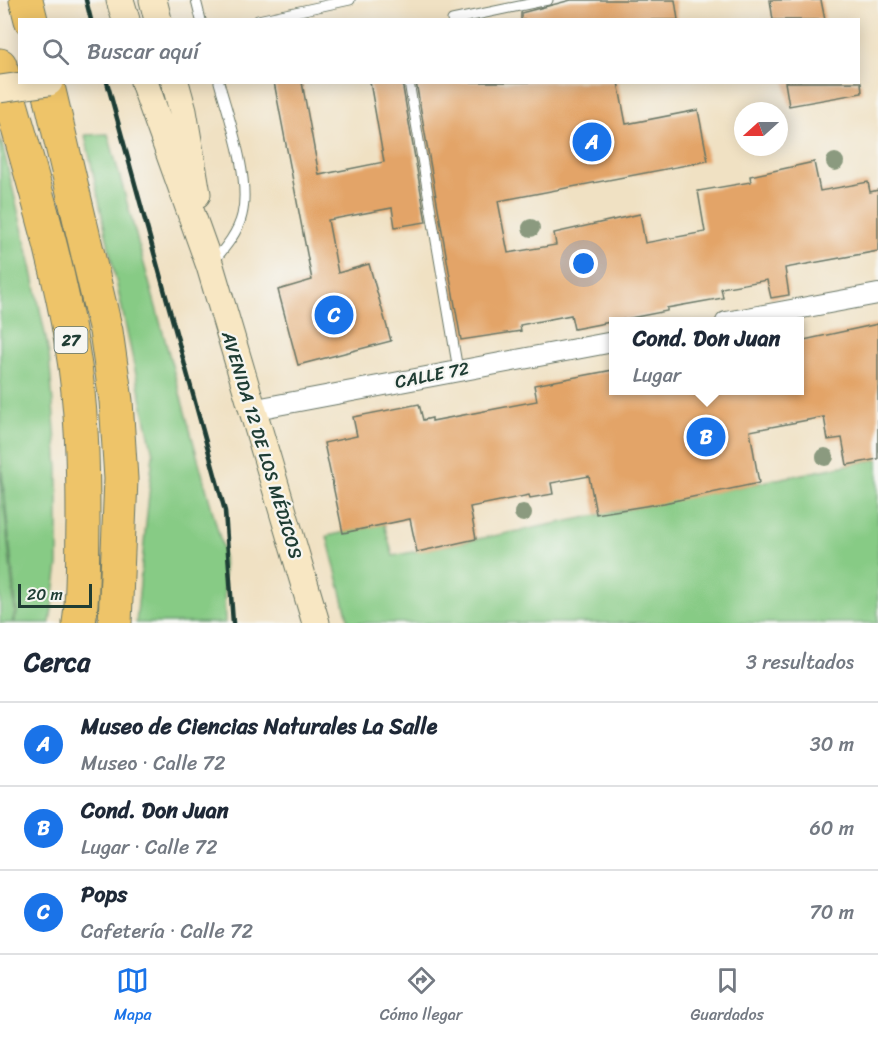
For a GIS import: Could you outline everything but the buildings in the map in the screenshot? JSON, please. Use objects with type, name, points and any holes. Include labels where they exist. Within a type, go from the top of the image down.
[{"type":"highway","points":[[26,0],[30,18]]},
{"type":"highway","name":"27","points":[[0,65],[46,229],[72,347],[81,417],[83,501],[82,604],[79,623]]},
{"type":"highway","name":"27","points":[[48,84],[106,331],[117,401],[122,479],[115,623]]},
{"type":"main road","points":[[120,0],[125,18]]},
{"type":"main road","points":[[153,0],[158,18]]},
{"type":"main road","points":[[0,89],[34,84]]},
{"type":"main road","name":"AVENIDA 12 DE LOS MÉDICOS","points":[[145,84],[210,266],[316,623]]},
{"type":"main road","points":[[164,84],[183,111]]},
{"type":"main road","name":"AVENIDA 12 DE LOS MÉDICOS","points":[[176,84],[183,111],[210,266]]},
{"type":"street","points":[[749,317],[878,294]]},
{"type":"street","name":"CALLE 72","points":[[251,410],[609,343]]},
{"type":"lane","points":[[196,0],[200,18]]},
{"type":"lane","points":[[267,18],[350,0]]},
{"type":"lane","points":[[462,18],[548,0]]},
{"type":"lane","points":[[210,266],[228,245],[242,215],[243,186],[238,152],[220,84]]},
{"type":"lane","points":[[409,84],[458,370]]},
{"type":"green space","points":[[108,134],[223,549],[225,623],[136,623],[153,454],[85,135]]},
{"type":"green space","points":[[0,135],[49,353],[58,469],[58,565],[50,623],[14,623],[17,613],[0,452]]},
{"type":"green space","points":[[878,459],[878,623],[349,623],[327,536],[384,524],[393,556]]},
{"type":"green space","points":[[0,465],[15,612],[12,623],[0,623]]},
{"type":"railway","points":[[86,0],[90,18]]},
{"type":"railway","points":[[108,84],[225,511],[233,623]]},
{"type":"place","name":"Museo de Ciencias Naturales La Salle","points":[[592,142]]},
{"type":"place","name":"Pops","points":[[334,315]]},
{"type":"place","name":"Cond. Don Juan","points":[[706,437]]}]
